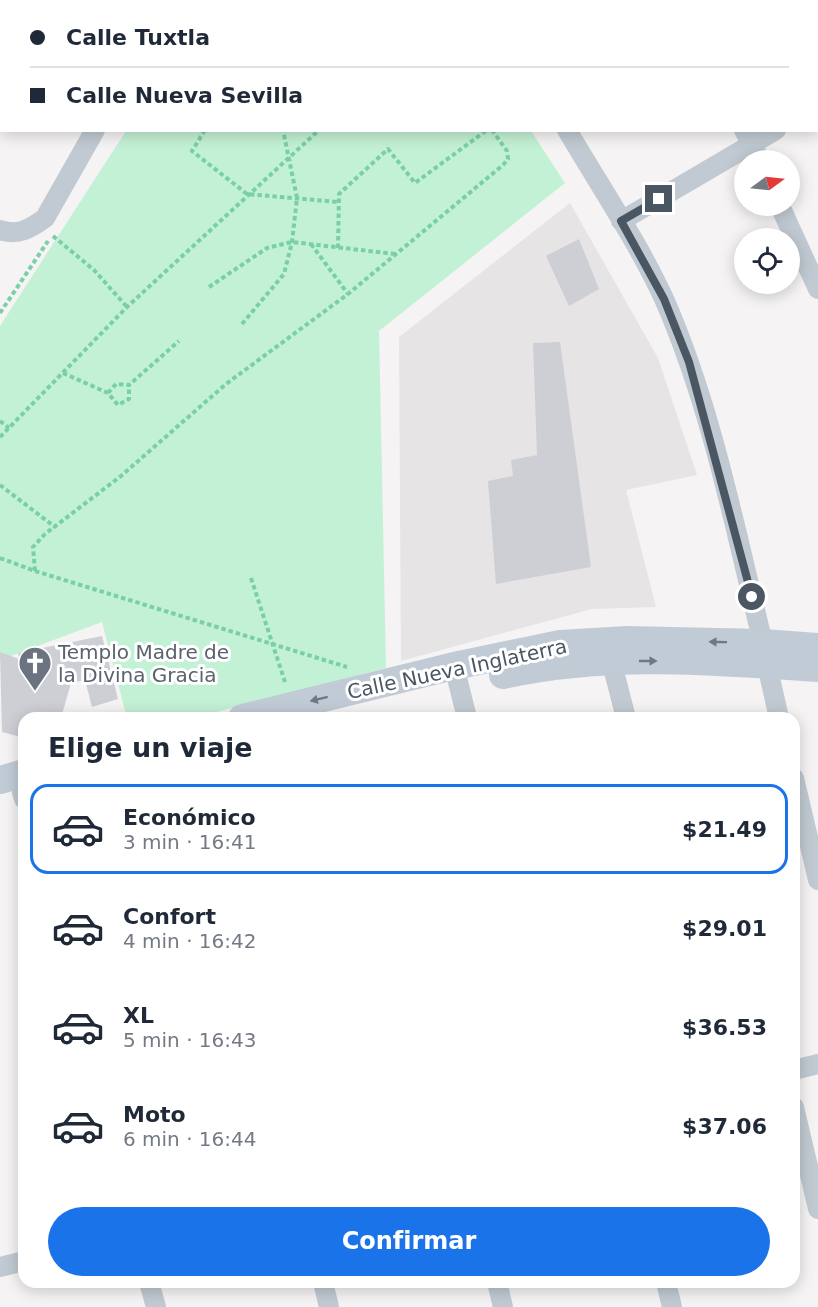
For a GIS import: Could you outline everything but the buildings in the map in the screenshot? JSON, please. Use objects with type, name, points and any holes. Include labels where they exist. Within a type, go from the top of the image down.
[{"type":"street","points":[[0,230],[18,233],[43,227],[94,132]]},
{"type":"street","points":[[568,132],[664,299],[689,362],[723,482],[778,712]]},
{"type":"street","points":[[621,221],[773,132]]},
{"type":"street","points":[[785,216],[818,289]]},
{"type":"street","name":"Calle Nueva Inglaterra","points":[[342,712],[538,648],[583,642],[765,654],[818,668]]},
{"type":"street","name":"Calle Nueva Inglaterra","points":[[267,712],[456,675],[611,660],[765,654],[818,647]]},
{"type":"street","points":[[611,660],[624,712]]},
{"type":"street","points":[[456,675],[465,712]]},
{"type":"street","points":[[800,804],[818,880]]},
{"type":"street","points":[[800,1068],[818,1064]]},
{"type":"street","points":[[800,1132],[818,1209]]},
{"type":"street","points":[[0,1267],[18,1262]]},
{"type":"street","points":[[151,1288],[156,1307]]},
{"type":"street","points":[[324,1288],[329,1307]]},
{"type":"street","points":[[498,1288],[503,1307]]},
{"type":"street","points":[[667,1288],[672,1307]]},
{"type":"path","points":[[204,132],[192,151],[247,194],[338,202]]},
{"type":"path","points":[[242,324],[284,274],[292,242],[297,198],[284,132]]},
{"type":"path","points":[[0,437],[127,307],[317,132]]},
{"type":"path","points":[[338,248],[339,194],[388,149],[415,183],[484,132]]},
{"type":"path","points":[[35,571],[33,547],[55,527],[121,476],[226,384],[348,294],[508,159],[507,151],[493,132]]},
{"type":"path","points":[[0,313],[43,227],[94,270],[127,307]]},
{"type":"path","points":[[209,287],[267,248],[292,242],[395,254]]},
{"type":"path","points":[[311,244],[348,294]]},
{"type":"path","points":[[108,393],[116,384],[129,385],[179,341]]},
{"type":"path","points":[[63,373],[108,393],[118,405],[129,399],[129,385]]},
{"type":"path","points":[[0,421],[9,428]]},
{"type":"path","points":[[0,484],[55,527]]},
{"type":"path","points":[[0,558],[35,571],[350,668]]},
{"type":"path","points":[[251,578],[292,706]]},
{"type":"shaded area","points":[[570,203],[658,358],[697,475],[626,490],[656,607],[592,609],[401,661],[399,337]]},
{"type":"green space","points":[[125,132],[532,132],[565,183],[379,331],[386,668],[217,712],[125,712],[102,622],[0,660],[0,326]]},
{"type":"place","name":"Templo Madre de la Divina Gracia","points":[[35,692]]},
{"type":"route","points":[[659,199],[621,221],[664,299],[689,362],[752,597]]}]
